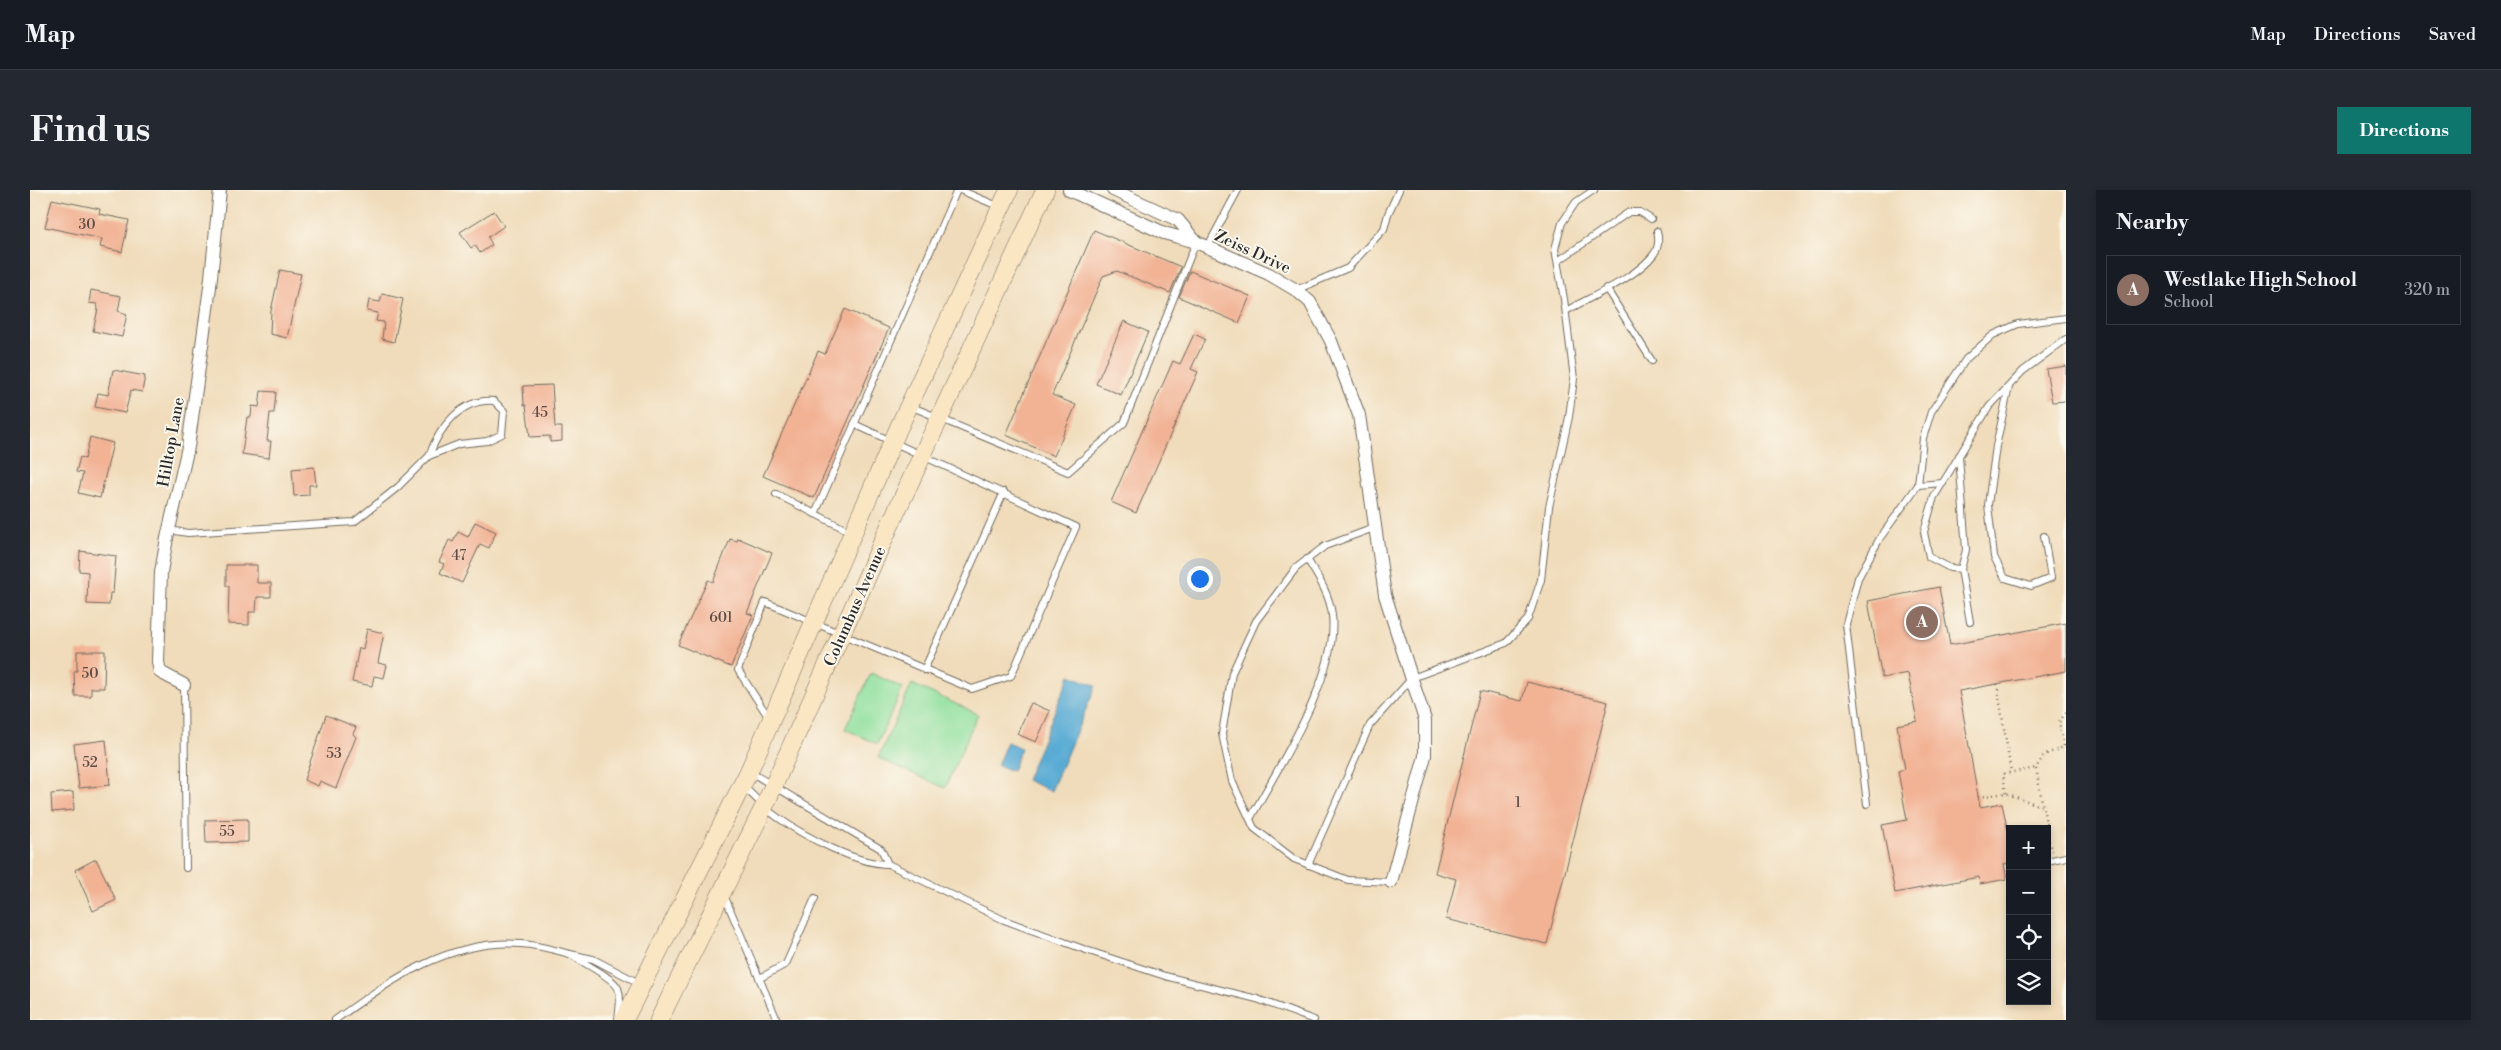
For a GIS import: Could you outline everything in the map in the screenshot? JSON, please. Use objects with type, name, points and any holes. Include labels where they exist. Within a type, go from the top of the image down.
[{"type":"street","name":"Hilltop Lane","points":[[184,685],[160,672],[158,662],[161,572],[168,530],[188,447],[210,287],[220,190]]},
{"type":"street","name":"Columbus Avenue","points":[[624,1020],[771,722],[909,406],[1009,190]]},
{"type":"street","name":"Columbus Avenue","points":[[659,1020],[764,807],[1045,190]]},
{"type":"street","name":"Zeiss Drive","points":[[1069,190],[1164,234],[1208,246],[1269,274],[1296,290],[1310,302],[1332,341],[1359,415],[1385,595],[1426,720],[1425,756],[1391,882]]},
{"type":"street","name":"Zeiss Drive","points":[[1114,190],[1178,220],[1196,242]]},
{"type":"street","points":[[675,920],[701,935]]},
{"type":"lane","points":[[815,514],[959,190],[1001,207]]},
{"type":"lane","points":[[1208,246],[1238,190]]},
{"type":"lane","points":[[1296,290],[1348,268],[1384,230],[1388,214],[1400,190]]},
{"type":"lane","points":[[1308,864],[1370,725],[1412,678],[1506,643],[1528,619],[1541,580],[1549,507],[1569,417],[1574,379],[1566,311],[1555,249],[1562,223],[1576,202],[1594,190]]},
{"type":"lane","points":[[1558,261],[1630,212],[1640,212],[1651,219]]},
{"type":"lane","points":[[1566,311],[1636,271],[1655,253],[1659,241],[1657,232]]},
{"type":"lane","points":[[909,406],[1068,472],[1124,423],[1196,242]]},
{"type":"lane","points":[[1606,288],[1652,361]]},
{"type":"lane","points":[[1866,804],[1846,624],[1858,578],[1880,538],[1918,485],[1923,438],[1931,412],[1966,359],[1994,335],[2018,324],[2066,318]]},
{"type":"lane","points":[[1961,569],[1950,568],[1929,557],[1924,532],[1934,497],[1989,407],[2023,371],[2066,339]]},
{"type":"lane","points":[[2009,386],[1996,446],[1988,505],[1994,556],[2005,578],[2031,586],[2051,578],[2044,536]]},
{"type":"lane","points":[[168,530],[188,533],[354,522],[398,487],[429,456],[459,444],[487,441],[502,434],[504,411],[494,400],[479,399],[456,413],[436,435],[429,456]]},
{"type":"lane","points":[[771,722],[738,670],[765,602],[972,689],[1011,676],[1076,527],[854,424]]},
{"type":"lane","points":[[1959,456],[1966,550],[1961,569],[1970,622]]},
{"type":"lane","points":[[1918,485],[1943,483]]},
{"type":"lane","points":[[924,670],[1004,492]]},
{"type":"lane","points":[[776,494],[854,533]]},
{"type":"lane","points":[[1374,528],[1325,546],[1296,568],[1256,621],[1232,673],[1222,734],[1232,781],[1254,828],[1294,859],[1348,880],[1391,882]]},
{"type":"lane","points":[[1250,819],[1324,676],[1332,645],[1332,614],[1325,590],[1308,559]]},
{"type":"lane","points":[[184,685],[186,868]]},
{"type":"lane","points":[[745,778],[773,786],[881,849],[888,864]]},
{"type":"lane","points":[[745,778],[764,807],[777,817],[835,849],[873,864],[888,864],[1004,920],[1058,940],[1165,976],[1257,999],[1314,1020]]},
{"type":"lane","points":[[2051,860],[2066,858]]},
{"type":"lane","points":[[722,891],[777,1020]]},
{"type":"lane","points":[[760,978],[786,964],[815,898]]},
{"type":"lane","points":[[335,1020],[388,982],[428,962],[483,945],[522,944],[593,959],[642,985]]},
{"type":"lane","points":[[570,954],[611,981],[618,988],[620,998],[618,1020]]},
{"type":"path","points":[[1997,684],[2011,772]]},
{"type":"path","points":[[2046,825],[2036,768],[2044,755],[2065,746],[2059,722],[2066,713]]},
{"type":"path","points":[[2006,793],[2003,774],[2036,768]]},
{"type":"path","points":[[1978,797],[2006,793],[2043,807]]},
{"type":"green space","points":[[871,673],[903,688],[877,744],[845,729]]},
{"type":"green space","points":[[912,684],[978,714],[945,788],[878,758]]},
{"type":"water","points":[[1070,675],[1096,686],[1051,791],[1026,780]]},
{"type":"water","points":[[1007,742],[1021,748],[1012,771],[997,765]]},
{"type":"building","points":[[52,199],[100,209],[99,214],[129,220],[122,252],[100,247],[102,239],[45,227]]},
{"type":"building","points":[[494,211],[504,226],[488,237],[492,245],[480,253],[475,245],[471,248],[460,232]]},
{"type":"building","points":[[1094,230],[1181,267],[1170,293],[1117,271],[1103,276],[1052,395],[1076,405],[1054,456],[1006,435]]},
{"type":"building","points":[[280,270],[301,274],[287,338],[270,334],[271,311]]},
{"type":"building","points":[[1190,271],[1250,296],[1239,323],[1179,297]]},
{"type":"building","points":[[91,290],[121,296],[118,311],[127,314],[122,337],[93,331],[98,309],[97,304],[89,303]]},
{"type":"building","points":[[382,294],[403,299],[394,342],[382,339],[384,322],[376,321],[378,313],[367,311],[369,300],[380,302]]},
{"type":"building","points":[[845,309],[889,328],[814,498],[763,476],[818,351],[825,354]]},
{"type":"building","points":[[1124,321],[1148,332],[1121,395],[1096,384]]},
{"type":"building","points":[[1194,334],[1205,339],[1191,369],[1198,372],[1136,513],[1111,502],[1173,361],[1180,364]]},
{"type":"building","points":[[2066,366],[2066,401],[2052,402],[2046,369]]},
{"type":"building","points":[[113,370],[145,376],[142,392],[131,390],[125,413],[95,407],[98,393],[108,395]]},
{"type":"building","points":[[552,385],[555,427],[562,427],[562,441],[550,442],[550,436],[530,437],[526,405],[524,405],[523,386]]},
{"type":"building","points":[[261,391],[276,392],[274,413],[270,413],[267,441],[271,441],[269,458],[242,454],[247,417],[251,417],[252,406],[259,407]]},
{"type":"building","points":[[90,437],[113,443],[100,498],[78,493],[83,473],[76,472],[80,457],[85,459]]},
{"type":"building","points":[[314,467],[316,485],[309,485],[309,495],[294,496],[292,469]]},
{"type":"building","points":[[475,522],[496,532],[489,548],[480,544],[462,583],[440,573],[444,564],[439,562],[449,540],[453,542],[458,532],[468,537]]},
{"type":"building","points":[[738,538],[772,553],[747,613],[753,615],[731,667],[678,645],[708,580],[713,582],[730,539],[737,541]]},
{"type":"building","points":[[80,551],[116,556],[113,593],[110,593],[109,605],[87,604],[88,572],[79,571]]},
{"type":"building","points":[[226,565],[257,565],[257,583],[271,583],[271,597],[257,597],[256,612],[249,612],[249,625],[228,624],[229,586],[226,586]]},
{"type":"building","points":[[1939,587],[1950,645],[2066,623],[2066,671],[1959,691],[1980,807],[2002,803],[2007,825],[2006,864],[2004,864],[2006,879],[1980,884],[1979,877],[1895,893],[1882,825],[1907,820],[1898,771],[1905,769],[1897,725],[1917,721],[1908,673],[1882,678],[1868,601]]},
{"type":"building","points":[[367,629],[384,633],[378,663],[387,665],[384,678],[374,676],[372,686],[352,682],[359,648],[363,649]]},
{"type":"building","points":[[77,651],[105,651],[104,688],[91,688],[91,696],[75,696],[74,671],[77,671]]},
{"type":"building","points":[[1527,682],[1608,702],[1547,944],[1446,919],[1456,879],[1435,873],[1480,691],[1522,701]]},
{"type":"building","points":[[1031,703],[1050,711],[1036,742],[1017,734]]},
{"type":"building","points":[[326,715],[356,727],[353,734],[356,737],[336,788],[320,781],[318,786],[304,780]]},
{"type":"building","points":[[106,740],[110,785],[79,788],[74,744]]},
{"type":"building","points":[[73,792],[74,810],[52,812],[51,794]]},
{"type":"building","points":[[248,819],[248,842],[206,843],[205,820]]},
{"type":"building","points":[[96,859],[116,900],[93,911],[75,870]]},
{"type":"place","name":"Westlake High School","points":[[1922,622]]}]
